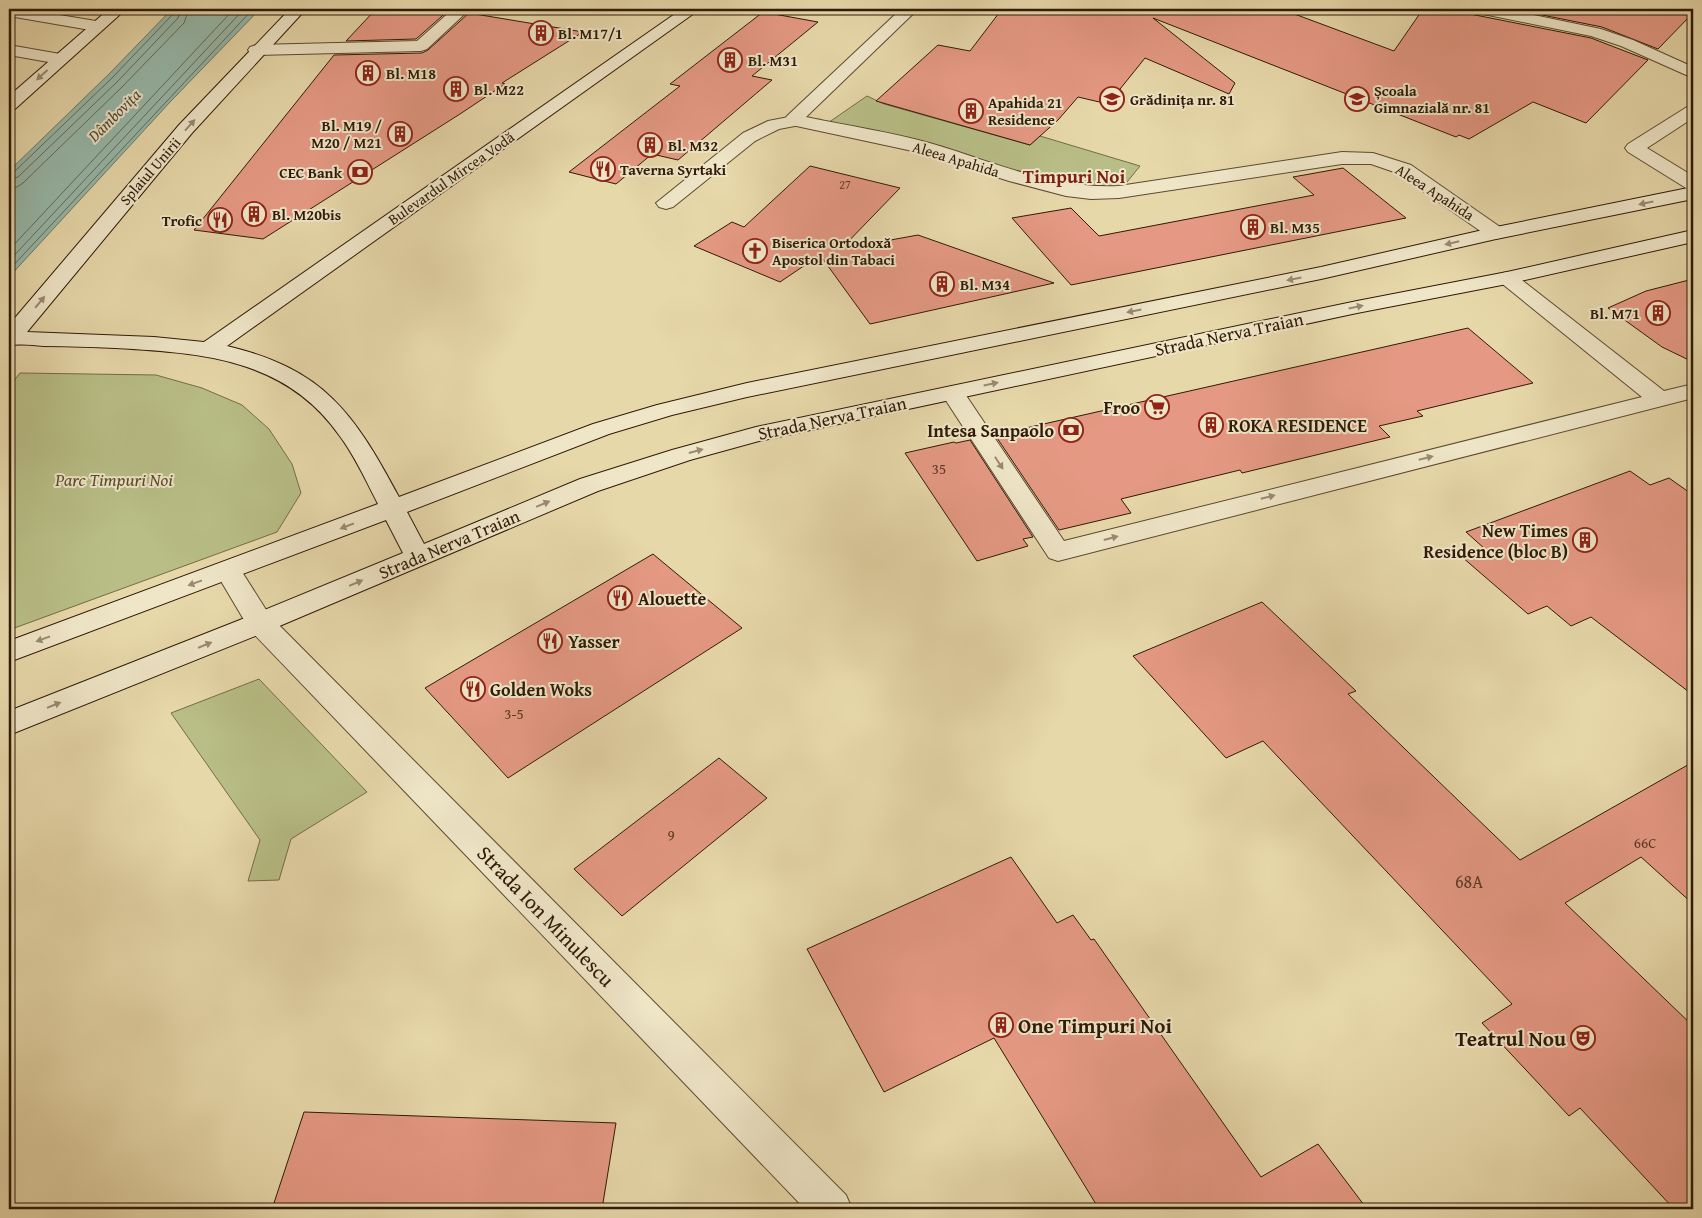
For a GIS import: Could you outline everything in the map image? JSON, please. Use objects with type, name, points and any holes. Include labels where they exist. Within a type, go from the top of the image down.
[{"type":"main road","points":[[9,105],[96,26],[118,9]]},
{"type":"main road","name":"Splaiul Unirii","points":[[9,339],[151,169],[256,50],[298,9]]},
{"type":"main road","points":[[256,50],[420,46],[462,9]]},
{"type":"main road","name":"Bulevardul Mircea Vodă","points":[[210,348],[692,9]]},
{"type":"main road","points":[[666,203],[749,137],[774,125],[794,121],[910,9]]},
{"type":"main road","points":[[1483,9],[1595,32],[1627,43],[1693,73]]},
{"type":"main road","points":[[9,11],[96,26]]},
{"type":"main road","points":[[9,50],[60,59]]},
{"type":"main road","points":[[1693,111],[1634,148],[1693,184]]},
{"type":"main road","name":"Aleea Apahida","points":[[794,121],[926,148],[1043,185],[1091,193],[1119,192],[1342,158],[1373,159],[1404,169],[1496,233]]},
{"type":"main road","points":[[9,652],[601,429],[665,410],[804,378],[1321,273],[1496,233],[1693,193]]},
{"type":"main road","name":"Strada Nerva Traian","points":[[9,723],[260,623],[589,485],[681,455],[756,434],[1357,307],[1507,278],[1693,236]]},
{"type":"main road","points":[[1507,278],[1659,399]]},
{"type":"main road","points":[[9,339],[169,343],[210,348],[267,364],[294,379],[318,396],[343,423],[393,508],[418,558]]},
{"type":"main road","points":[[953,393],[1058,552],[1693,391]]},
{"type":"main road","name":"Strada Ion Minulescu","points":[[228,571],[260,623],[832,1209]]},
{"type":"green space","points":[[867,96],[884,104],[1030,145],[1040,136],[1140,166],[1119,192],[1016,177],[822,127]]},
{"type":"green space","name":"Parc Timpuri Noi","points":[[20,373],[156,375],[202,388],[242,405],[269,429],[292,464],[301,493],[277,532],[9,630],[9,387]]},
{"type":"green space","points":[[259,679],[367,792],[291,839],[279,880],[248,881],[260,840],[171,713]]},
{"type":"water","name":"Dâmbovița","points":[[172,9],[260,9],[171,101],[9,277],[9,171],[109,74]]},
{"type":"building","points":[[376,9],[450,9],[416,39],[346,41]]},
{"type":"building","points":[[1002,9],[1281,9],[1394,51],[1423,9],[1445,9],[1591,38],[1648,60],[1586,123],[1533,102],[1469,139],[1459,135],[1456,137],[1153,18],[1235,83],[1229,94],[1145,58],[1108,104],[1078,97],[1058,120],[1030,145],[876,101],[938,45],[970,51]]},
{"type":"building","points":[[1512,9],[1693,9],[1693,13],[1658,49],[1602,27]]},
{"type":"building","points":[[763,12],[818,22],[752,76],[772,80],[678,160],[652,154],[616,184],[569,172],[680,86],[670,84]]},
{"type":"building","points":[[469,13],[583,32],[502,83],[505,84],[460,114],[263,239],[194,230],[334,55],[422,53],[428,50]]},
{"type":"building","points":[[810,166],[900,188],[841,249],[918,235],[1054,283],[870,324],[820,255],[780,282],[694,246],[732,222],[744,227]]},
{"type":"building","name":"Bl. M35","points":[[1343,168],[1406,218],[1071,285],[1012,218],[1071,208],[1099,236],[1314,195],[1293,177]]},
{"type":"building","name":"Bl. M71","points":[[1693,279],[1693,362],[1662,347],[1608,308],[1646,291]]},
{"type":"building","name":"ROKA RESIDENCE","points":[[1468,328],[1533,383],[1417,411],[1423,416],[1379,426],[1390,437],[1242,473],[1240,470],[1121,499],[1131,513],[1059,530],[995,435]]},
{"type":"building","points":[[970,440],[1033,537],[1023,539],[1028,546],[977,561],[905,453]]},
{"type":"building","name":"New Times Residence (bloc B)","points":[[1630,471],[1650,485],[1669,478],[1693,495],[1693,695],[1591,617],[1571,626],[1547,606],[1528,614],[1462,557],[1485,549],[1466,532]]},
{"type":"building","points":[[653,554],[742,628],[508,778],[425,688]]},
{"type":"building","points":[[1262,602],[1356,691],[1348,694],[1520,860],[1693,762],[1693,904],[1641,857],[1565,903],[1693,1026],[1693,1209],[1674,1209],[1580,1108],[1569,1116],[1482,1023],[1512,1004],[1263,741],[1226,758],[1133,656]]},
{"type":"building","points":[[719,758],[767,798],[622,916],[574,869]]},
{"type":"building","name":"One Timpuri Noi","points":[[1011,857],[1057,923],[1073,915],[1091,940],[1094,939],[1261,1177],[1318,1144],[1367,1209],[1099,1209],[994,1038],[884,1092],[807,949]]},
{"type":"building","points":[[304,1112],[616,1123],[602,1209],[272,1209]]},
{"type":"place","name":"Bl. M17/1","points":[[541,33]]},
{"type":"place","name":"Bl. M31","points":[[730,60]]},
{"type":"place","name":"Bl. M18","points":[[368,73]]},
{"type":"place","name":"Bl. M22","points":[[456,89]]},
{"type":"place","name":"Grădinița nr. 81","points":[[1112,99]]},
{"type":"place","name":"Școala Gimnazială nr. 81","points":[[1357,99]]},
{"type":"place","name":"Apahida 21 Residence","points":[[971,111]]},
{"type":"place","name":"Bl. M19 / M20 / M21","points":[[400,134]]},
{"type":"place","name":"Bl. M32","points":[[650,145]]},
{"type":"place","name":"Taverna Syrtaki","points":[[603,169]]},
{"type":"place","name":"CEC Bank","points":[[360,172]]},
{"type":"place","name":"Bl. M20bis","points":[[254,214]]},
{"type":"place","name":"Trofic","points":[[220,220]]},
{"type":"place","name":"Bl. M35","points":[[1253,227]]},
{"type":"place","name":"Biserica Ortodoxă Apostol din Tabaci","points":[[755,251]]},
{"type":"place","name":"Bl. M34","points":[[942,284]]},
{"type":"place","name":"Bl. M71","points":[[1658,313]]},
{"type":"place","name":"Froo","points":[[1157,407]]},
{"type":"place","name":"ROKA RESIDENCE","points":[[1211,425]]},
{"type":"place","name":"Intesa Sanpaolo","points":[[1071,430]]},
{"type":"place","name":"New Times Residence (bloc B)","points":[[1585,540]]},
{"type":"place","name":"Alouette","points":[[620,598]]},
{"type":"place","name":"Yasser","points":[[550,641]]},
{"type":"place","name":"Golden Woks","points":[[473,689]]},
{"type":"place","name":"One Timpuri Noi","points":[[1001,1025]]},
{"type":"place","name":"Teatrul Nou","points":[[1583,1038]]},
{"type":"district","name":"Timpuri Noi","points":[[1074,176]]}]
